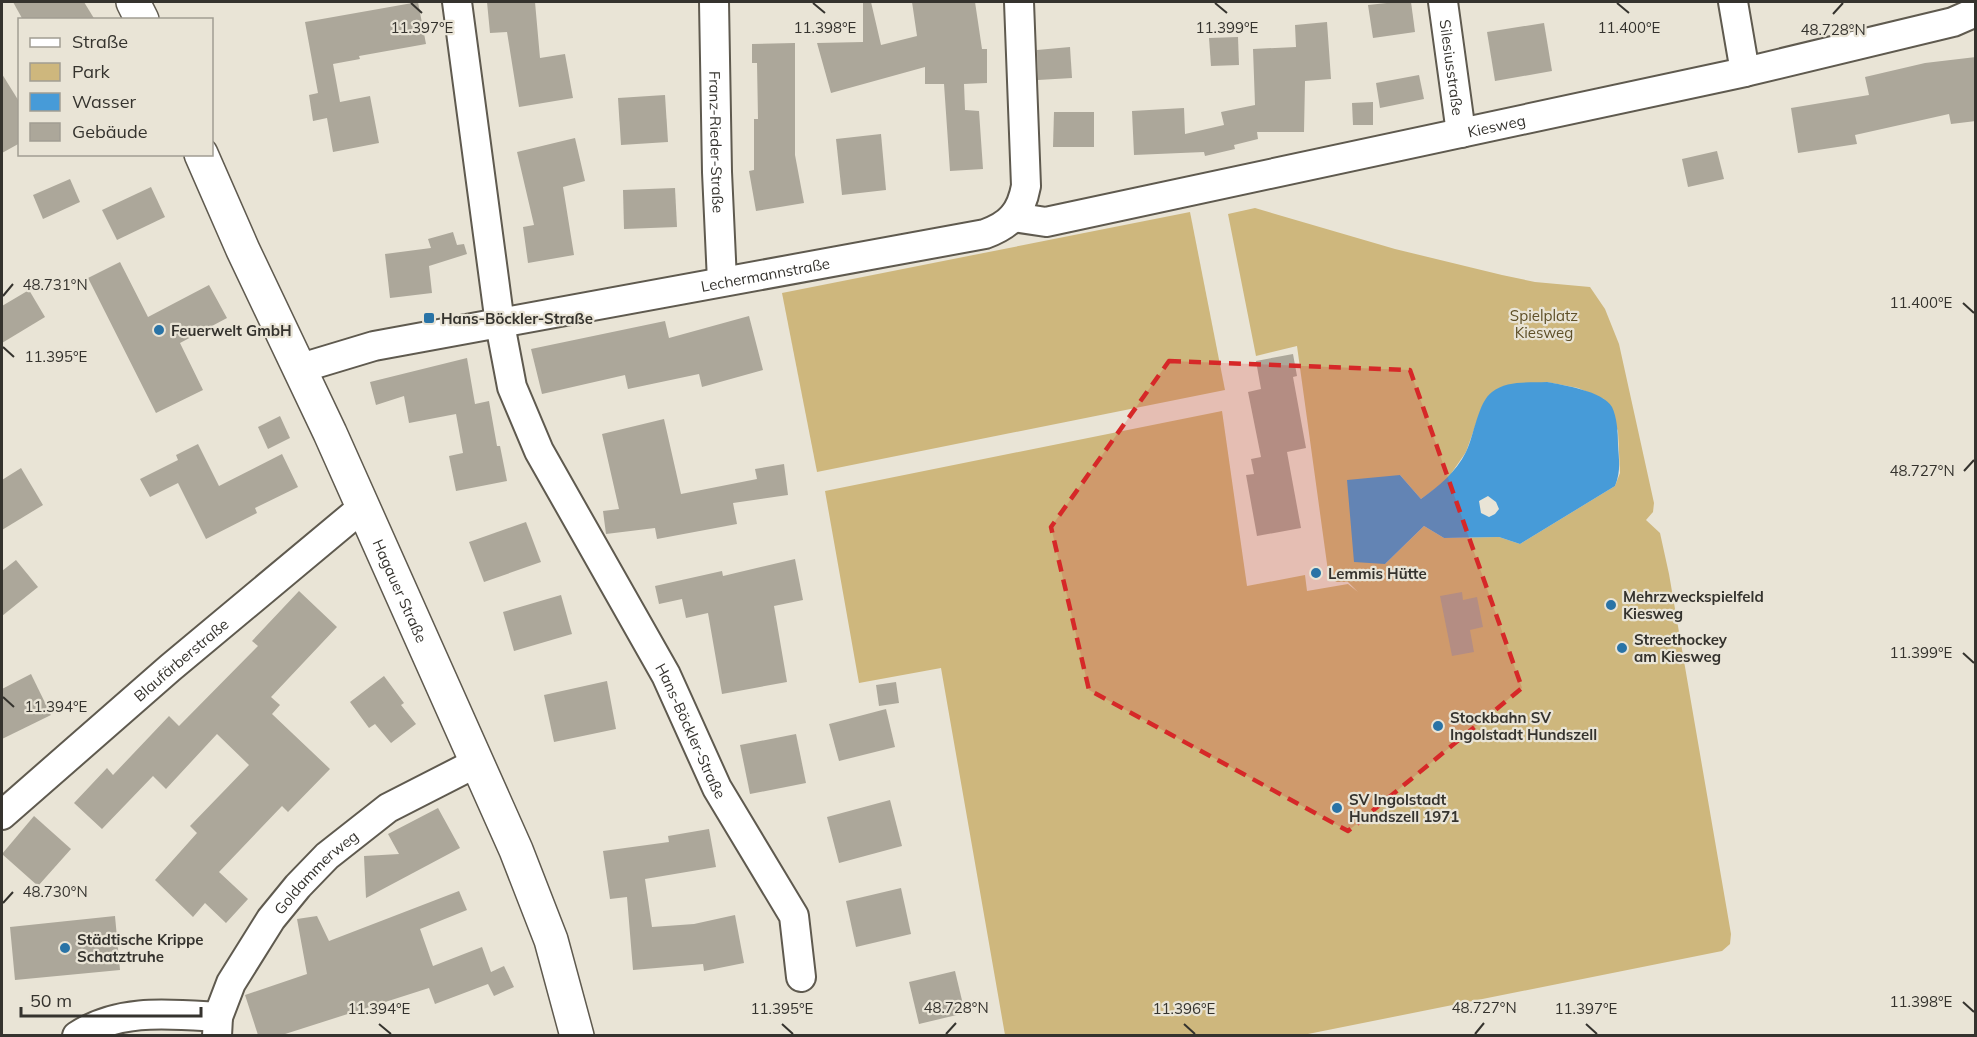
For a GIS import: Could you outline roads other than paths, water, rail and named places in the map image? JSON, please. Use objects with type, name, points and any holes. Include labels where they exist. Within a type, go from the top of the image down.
[{"type":"street","points":[[133,2],[141,18]]},
{"type":"street","name":"Hans-Böckler-Straße","points":[[457,2],[500,324],[512,387],[539,451],[666,675],[717,788],[794,916],[801,977]]},
{"type":"street","name":"Franz-Rieder-Straße","points":[[714,2],[717,172],[722,281]]},
{"type":"street","points":[[1013,217],[1023,201],[1026,186],[1019,2]]},
{"type":"street","name":"Silesiusstraße","points":[[1443,2],[1461,133]]},
{"type":"street","points":[[1733,2],[1745,72]]},
{"type":"street","name":"Kiesweg","points":[[1013,217],[1047,222],[1745,72],[1953,22],[1976,12]]},
{"type":"street","name":"Hagauer Straße","points":[[202,156],[243,250],[301,368],[516,850],[551,940],[577,1035]]},
{"type":"street","name":"Lechermannstraße","points":[[301,368],[374,346],[985,234],[1002,227],[1013,217]]},
{"type":"street","name":"Blaufärberstraße","points":[[2,815],[170,668],[363,507]]},
{"type":"street","name":"Goldammerweg","points":[[217,1026],[231,983],[271,919],[327,856],[388,808],[478,762]]},
{"type":"street","points":[[76,1035],[123,1016],[173,1015],[217,1026]]},
{"type":"water","points":[[1547,382],[1592,393],[1607,401],[1612,407],[1617,425],[1619,461],[1615,486],[1520,544],[1499,537],[1444,538],[1424,526],[1385,564],[1354,562],[1347,480],[1400,475],[1421,499],[1446,478],[1462,459],[1483,403],[1492,392],[1511,384]],"holes":[[[1488,496],[1496,502],[1499,509],[1495,514],[1489,517],[1481,513],[1479,501]]]},
{"type":"place","name":"Hans-Böckler-Straße","points":[[429,318]]},
{"type":"place","name":"Feuerwelt GmbH","points":[[159,330]]},
{"type":"place","name":"Lemmis Hütte","points":[[1316,573]]},
{"type":"place","name":"Mehrzweckspielfeld Kiesweg","points":[[1611,605]]},
{"type":"place","name":"Streethockey am Kiesweg","points":[[1622,648]]},
{"type":"place","name":"Stockbahn SV Ingolstadt Hundszell","points":[[1438,726]]},
{"type":"place","name":"SV Ingolstadt Hundszell 1971","points":[[1337,808]]},
{"type":"place","name":"Städtische Krippe Schatztruhe","points":[[65,948]]},
{"type":"park label","name":"Spielplatz Kiesweg","points":[[1544,324]]}]
